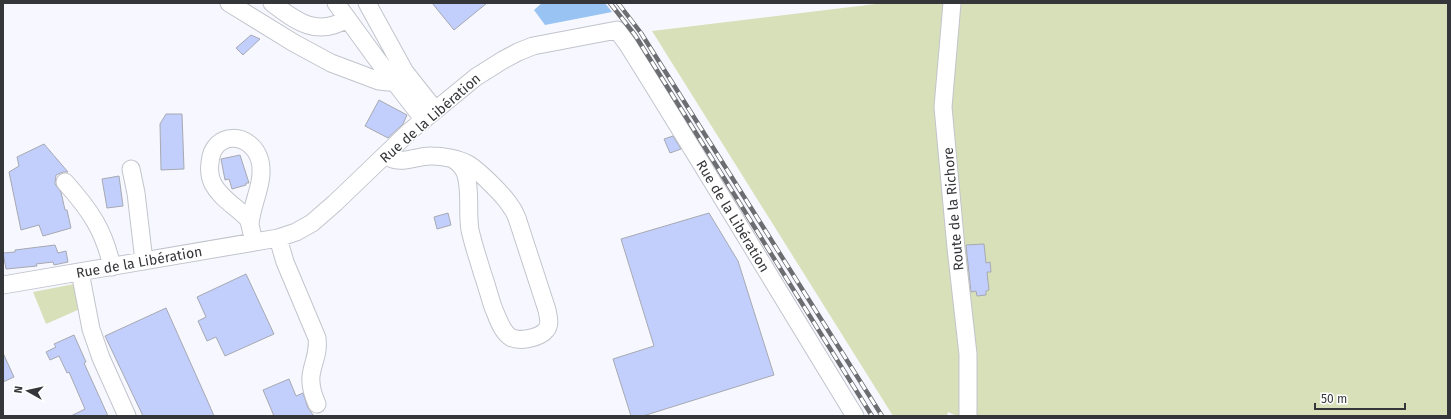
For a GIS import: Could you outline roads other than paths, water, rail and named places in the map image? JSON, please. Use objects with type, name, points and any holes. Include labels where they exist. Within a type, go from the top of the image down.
[{"type":"street","points":[[229,3],[294,43],[331,63],[379,81],[388,82],[399,76]]},
{"type":"street","points":[[272,3],[292,17],[311,26],[326,28],[337,25],[347,19]]},
{"type":"street","points":[[336,3],[347,19],[399,76],[429,115]]},
{"type":"street","points":[[367,3],[399,76]]},
{"type":"street","name":"Route de la Richore","points":[[952,3],[943,107],[956,248],[968,354],[968,416]]},
{"type":"street","name":"Rue de la Libération","points":[[3,285],[278,238],[296,232],[312,223],[429,115],[476,77],[518,52],[533,46],[617,30],[714,182],[855,416]]},
{"type":"street","points":[[250,225],[241,212],[219,192],[210,175],[210,155],[213,149],[226,139],[241,138],[248,142],[260,160],[261,168],[258,194],[251,216],[250,225],[254,242]]},
{"type":"street","points":[[386,155],[395,161],[432,156],[453,159],[468,164],[511,206],[517,218],[547,310],[549,321],[546,330],[540,334],[526,339],[516,340],[508,336],[500,324],[470,230],[466,175],[461,165],[453,159]]},
{"type":"street","points":[[131,169],[136,193],[144,261]]},
{"type":"street","points":[[65,182],[90,212],[96,222],[105,241],[112,267]]},
{"type":"street","points":[[278,238],[285,262],[317,338],[317,356],[311,376],[312,391],[317,404]]},
{"type":"street","points":[[80,272],[91,329],[101,358],[126,416]]},
{"type":"water","points":[[542,3],[605,3],[612,12],[545,25],[534,10]]},
{"type":"railway","points":[[610,3],[635,35],[872,416]]},
{"type":"railway","points":[[618,3],[641,33],[882,416]]}]
